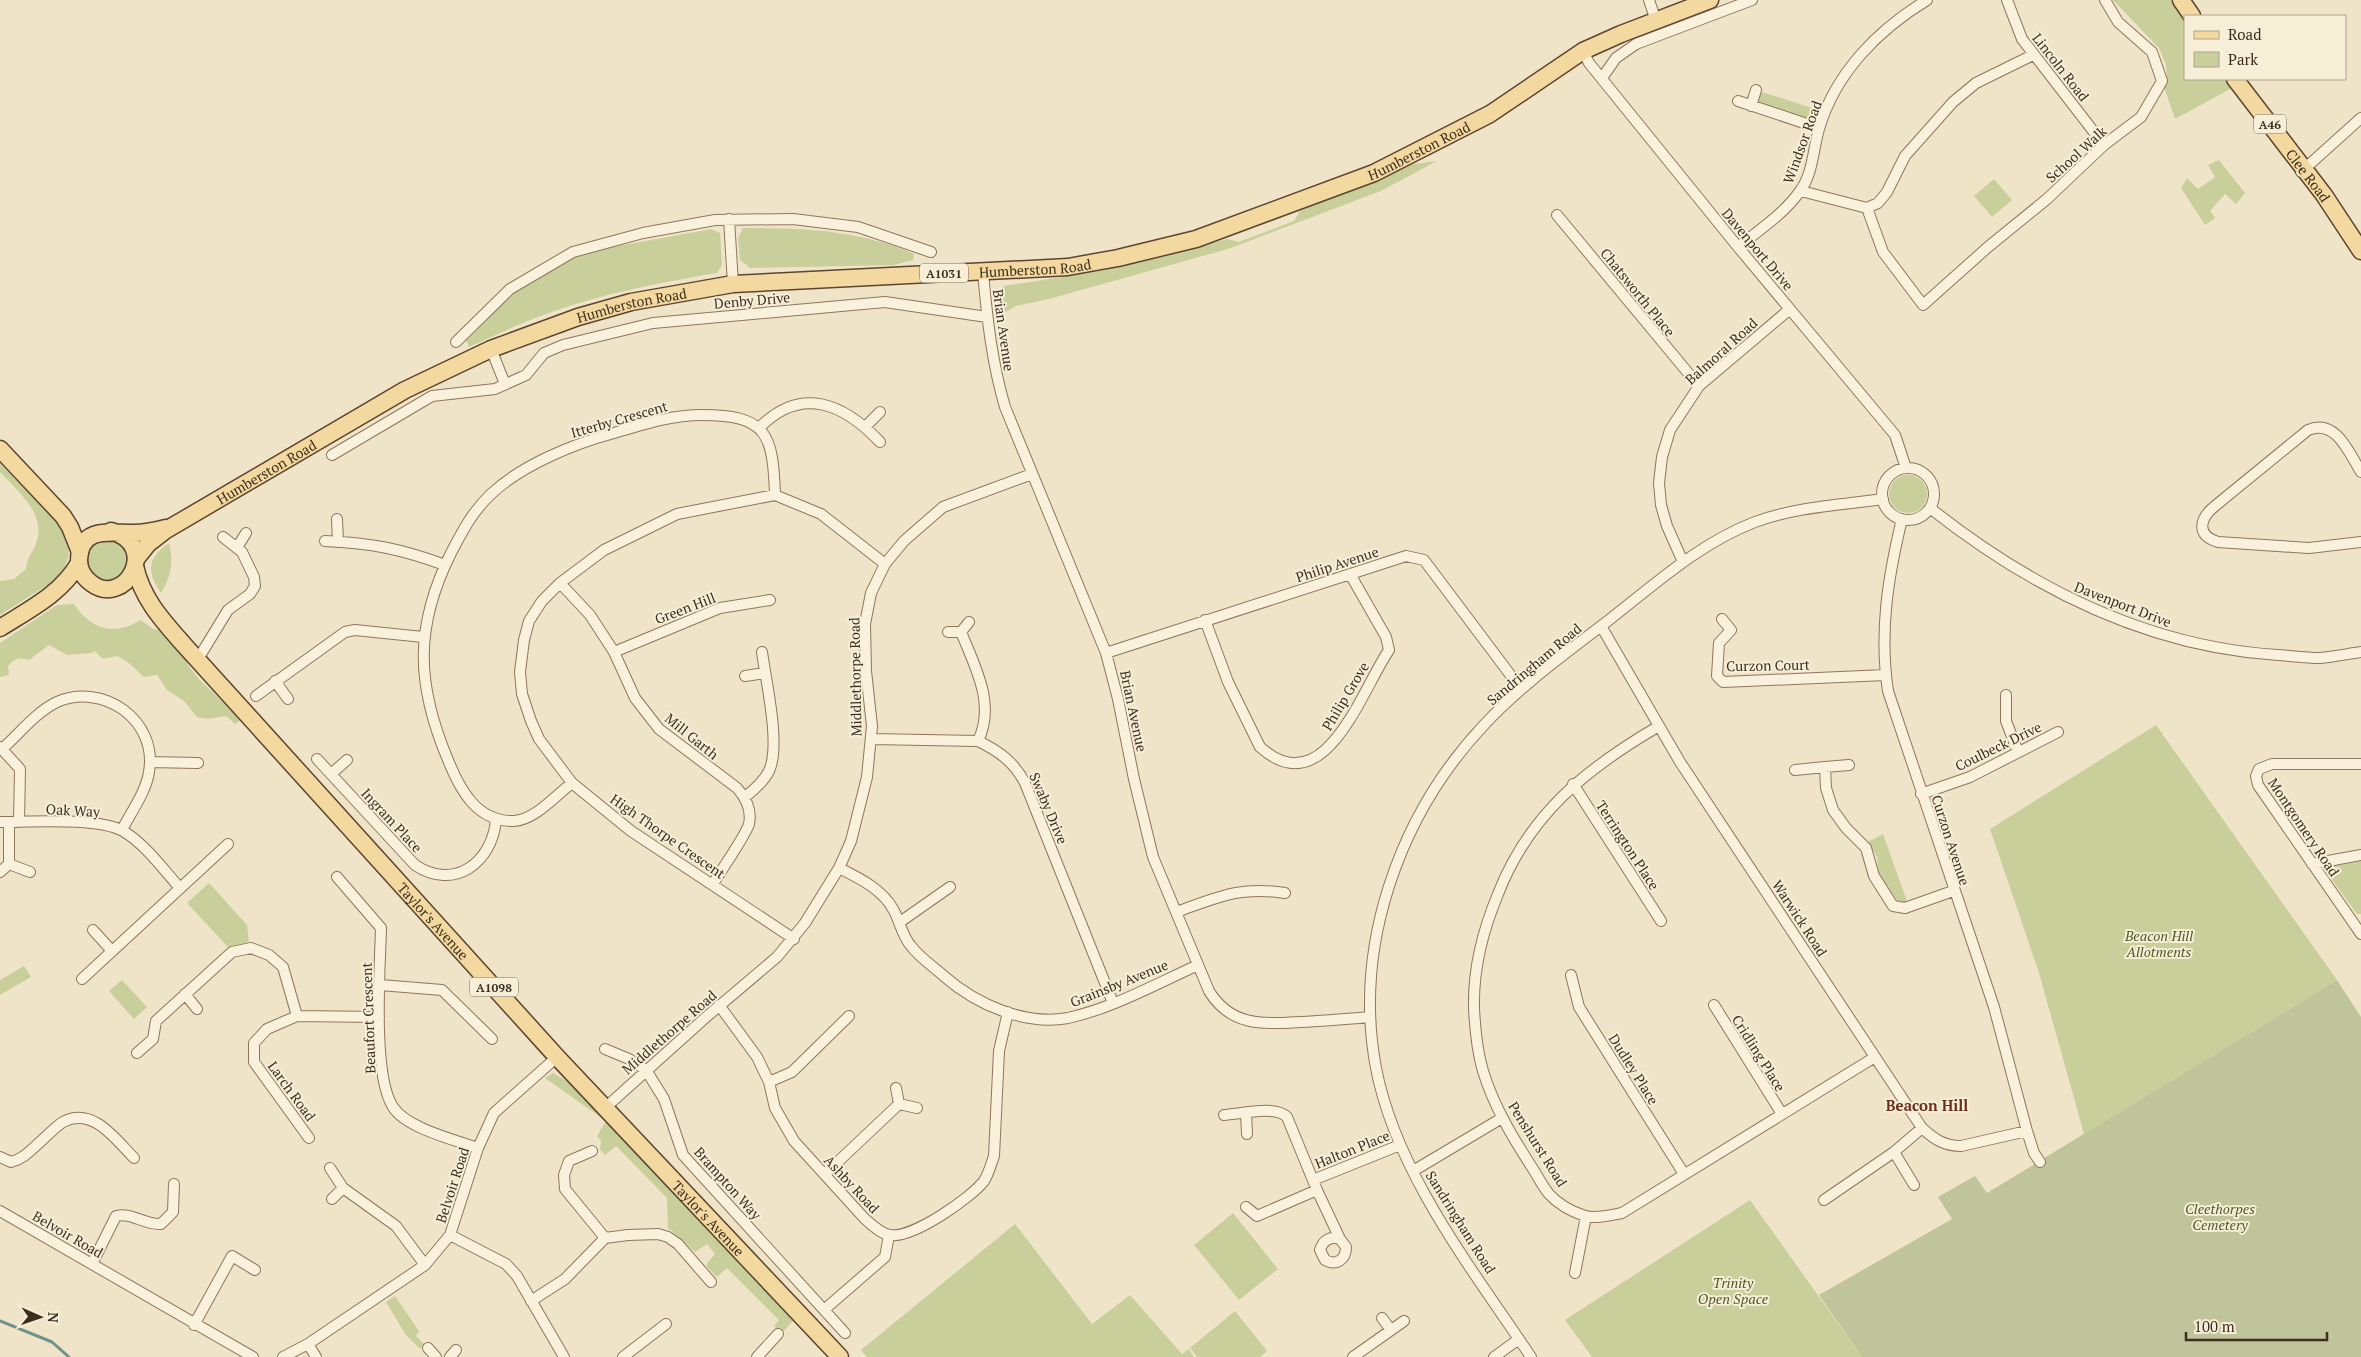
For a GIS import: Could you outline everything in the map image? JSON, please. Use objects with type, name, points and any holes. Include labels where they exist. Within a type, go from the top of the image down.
[{"type":"main road","name":"Humberston Road","points":[[136,562],[157,537],[175,524],[405,390],[491,349],[578,317],[632,302],[732,284],[1068,267],[1118,258],[1196,239],[1275,212],[1410,156],[1490,114],[1583,51],[1621,34],[1710,0]]},
{"type":"main road","points":[[2181,0],[2191,15]]},
{"type":"main road","name":"Clee Road","points":[[2236,80],[2302,171],[2324,195],[2361,251]]},
{"type":"main road","points":[[0,450],[55,506],[76,522],[119,533],[131,544],[136,562],[128,580],[113,588],[96,586],[71,589],[47,599],[0,628]]},
{"type":"main road","points":[[55,506],[70,527],[84,577],[96,586]]},
{"type":"main road","name":"Humberston Road","points":[[106,531],[142,533],[175,524]]},
{"type":"main road","points":[[47,599],[65,583],[88,539],[106,531]]},
{"type":"main road","name":"Taylor's Avenue","points":[[136,562],[140,586],[155,611],[198,660],[557,1057],[840,1357]]},
{"type":"main road","name":"Taylor's Avenue","points":[[113,588],[132,595],[155,611]]},
{"type":"street","points":[[1649,0],[1656,21]]},
{"type":"street","points":[[1602,78],[1616,58],[1636,44],[1752,0]]},
{"type":"street","name":"Windsor Road","points":[[1738,248],[1801,191],[1811,166],[1819,128],[1842,80],[1870,42],[1901,16],[1927,0]]},
{"type":"street","name":"Lincoln Road","points":[[2008,0],[2019,32],[2033,55],[2104,145]]},
{"type":"street","name":"School Walk","points":[[1867,208],[1882,252],[1923,305],[1988,247],[2046,199],[2104,145],[2141,117],[2162,81],[2152,52],[2118,22],[2105,0]]},
{"type":"street","name":"Davenport Drive","points":[[1583,51],[1589,63],[1738,248],[1895,435],[1906,468]]},
{"type":"street","points":[[1801,191],[1867,208],[1878,203],[1887,192],[1905,156],[1953,102],[1976,83],[2033,55]]},
{"type":"street","points":[[1751,106],[1756,90]]},
{"type":"street","points":[[1738,102],[1819,128]]},
{"type":"street","points":[[2302,171],[2361,118]]},
{"type":"street","name":"Chatsworth Place","points":[[1557,215],[1699,386]]},
{"type":"street","points":[[728,219],[732,284]]},
{"type":"street","points":[[456,342],[510,289],[573,252],[643,233],[728,219],[793,219],[858,227],[931,252]]},
{"type":"street","name":"Brian Avenue","points":[[983,272],[986,317],[1004,407],[1106,653],[1153,857],[1215,1001],[1233,1015],[1245,1020],[1268,1024],[1370,1017]]},
{"type":"street","name":"Denby Drive","points":[[332,456],[432,396],[495,389],[526,375],[544,353],[563,345],[653,323],[885,302],[986,317]]},
{"type":"street","name":"Balmoral Road","points":[[1683,562],[1667,526],[1661,505],[1659,483],[1662,457],[1670,430],[1699,386],[1790,309]]},
{"type":"street","points":[[491,349],[506,384]]},
{"type":"street","points":[[880,442],[866,426],[842,410],[815,403],[796,405],[780,411],[760,427],[772,458],[775,495],[821,514],[884,564]]},
{"type":"street","points":[[866,426],[880,412]]},
{"type":"street","name":"Itterby Crescent","points":[[496,820],[474,806],[457,782],[440,741],[427,696],[423,637],[445,565],[468,522],[490,495],[512,478],[578,443],[672,416],[724,415],[743,418],[760,427]]},
{"type":"street","points":[[2361,472],[2333,432],[2324,427],[2315,427],[2308,430],[2215,506],[2204,517],[2202,522],[2207,537],[2218,542],[2309,548],[2361,542]]},
{"type":"street","points":[[1906,468],[1922,471],[1928,477],[1934,492],[1930,508],[1918,518],[1902,519],[1889,512],[1883,499],[1885,482],[1897,470],[1906,468]]},
{"type":"street","name":"Middlethorpe Road","points":[[605,1108],[719,1005],[778,957],[794,939],[839,868],[851,841],[867,777],[872,726],[866,671],[865,624],[872,593],[884,564],[904,541],[942,507],[1032,474]]},
{"type":"street","name":"High Thorpe Crescent","points":[[775,495],[677,514],[604,550],[560,582],[542,601],[529,621],[522,652],[520,672],[522,694],[536,733],[572,783],[631,830],[794,939]]},
{"type":"street","name":"Sandringham Road","points":[[1531,1357],[1433,1209],[1400,1145],[1380,1087],[1370,1017],[1371,968],[1376,938],[1390,881],[1400,856],[1422,809],[1450,766],[1482,727],[1521,689],[1683,562],[1718,539],[1767,518],[1796,511],[1883,499]]},
{"type":"street","name":"Davenport Drive","points":[[1930,508],[1958,531],[2021,572],[2064,596],[2132,625],[2208,647],[2245,653],[2320,658],[2361,652]]},
{"type":"street","points":[[337,519],[338,542]]},
{"type":"street","name":"Curzon Avenue","points":[[1902,519],[1890,570],[1885,608],[1886,675],[1894,712],[1953,891],[1994,1007],[2026,1131],[2034,1153],[2040,1162]]},
{"type":"street","points":[[238,546],[246,533]]},
{"type":"street","points":[[198,660],[228,610],[250,594],[255,586],[249,566],[238,546],[223,537]]},
{"type":"street","points":[[325,541],[363,542],[405,550],[445,565]]},
{"type":"street","name":"Philip Avenue","points":[[1106,653],[1406,556],[1424,560],[1521,689]]},
{"type":"street","name":"Philip Grove","points":[[1205,620],[1228,682],[1260,746],[1268,754],[1289,762],[1310,760],[1327,749],[1340,734],[1389,650],[1386,637],[1350,574]]},
{"type":"street","name":"Mill Garth","points":[[560,582],[590,615],[614,652],[635,698],[659,729],[737,788],[745,797]]},
{"type":"street","name":"Green Hill","points":[[614,652],[720,608],[770,600]]},
{"type":"street","name":"Curzon Court","points":[[1722,619],[1731,630],[1719,643],[1717,676],[1722,682],[1886,675]]},
{"type":"street","points":[[961,632],[969,622]]},
{"type":"street","name":"Warwick Road","points":[[1601,626],[1680,762],[1922,1128],[1933,1138],[1943,1144],[1952,1146],[1961,1146],[2026,1131]]},
{"type":"street","points":[[256,696],[345,632],[355,630],[423,637]]},
{"type":"street","points":[[948,632],[961,632]]},
{"type":"street","points":[[961,632],[982,686],[985,701],[984,730],[978,741]]},
{"type":"street","points":[[712,884],[749,824],[750,810],[745,797],[760,783],[768,772],[772,759],[774,746],[762,652]]},
{"type":"street","points":[[745,676],[765,674]]},
{"type":"street","points":[[275,682],[288,699]]},
{"type":"street","points":[[2006,695],[2006,721],[2018,752]]},
{"type":"street","points":[[0,872],[9,864],[10,822],[20,769],[1,748],[55,703],[74,697],[94,697],[119,706],[138,724],[149,749],[150,762],[147,779],[122,830]]},
{"type":"street","name":"Penshurst Road","points":[[1659,726],[1607,758],[1573,784],[1542,817],[1515,858],[1498,892],[1480,950],[1474,1007],[1477,1040],[1484,1072],[1502,1118],[1550,1194],[1568,1208],[1586,1216],[1606,1216],[1622,1213],[1875,1057]]},
{"type":"street","name":"Coulbeck Drive","points":[[1921,794],[1970,778],[2058,732]]},
{"type":"street","name":"Swaby Drive","points":[[871,739],[978,741],[1006,757],[1017,768],[1025,783],[1113,1003]]},
{"type":"street","name":"Ingram Place","points":[[317,759],[415,865],[432,874],[454,875],[474,865],[488,848],[495,831],[496,820]]},
{"type":"street","points":[[331,774],[347,760]]},
{"type":"street","points":[[150,762],[198,763]]},
{"type":"street","name":"Montgomery Road","points":[[2361,764],[2272,764],[2259,769],[2257,773],[2258,785],[2312,864],[2357,921],[2361,934]]},
{"type":"street","points":[[1795,770],[1849,765]]},
{"type":"street","points":[[1825,768],[1826,788],[1833,810],[1846,828],[1866,848],[1874,876],[1893,906],[1905,908],[1953,891]]},
{"type":"street","points":[[496,820],[517,821],[530,816],[572,783]]},
{"type":"street","name":"Terrington Place","points":[[1573,784],[1660,921]]},
{"type":"street","name":"Oak Way","points":[[10,822],[87,823],[122,830],[135,840],[180,888]]},
{"type":"street","points":[[82,979],[228,844]]},
{"type":"street","points":[[2312,864],[2361,855]]},
{"type":"street","points":[[9,864],[30,872]]},
{"type":"street","name":"Grainsby Avenue","points":[[839,868],[867,883],[881,894],[892,907],[912,948],[956,986],[973,997],[1008,1012],[1039,1019],[1067,1018],[1113,1003],[1198,965]]},
{"type":"street","name":"Beaufort Crescent","points":[[337,877],[381,928],[379,1017],[381,1073],[393,1107],[417,1127],[478,1148]]},
{"type":"street","points":[[900,922],[950,887]]},
{"type":"street","points":[[1176,912],[1238,891],[1260,890],[1285,893]]},
{"type":"street","points":[[93,930],[112,951]]},
{"type":"street","points":[[137,1053],[153,1039],[156,1021],[232,952],[251,948],[269,955],[283,967],[297,1016]]},
{"type":"street","name":"Dudley Place","points":[[1571,975],[1579,1007],[1684,1174]]},
{"type":"street","points":[[380,984],[442,990],[492,1039]]},
{"type":"street","points":[[185,994],[197,1008]]},
{"type":"street","name":"Ashby Road","points":[[719,1005],[751,1046],[769,1082],[776,1108],[784,1126],[794,1142],[865,1219],[877,1229],[889,1235]]},
{"type":"street","name":"Cridling Place","points":[[1714,1005],[1782,1114]]},
{"type":"street","points":[[825,1309],[885,1257],[889,1235],[908,1234],[922,1227],[975,1190],[990,1170],[994,1156],[998,1051],[1008,1012]]},
{"type":"street","name":"Larch Road","points":[[309,1138],[254,1062],[254,1043],[267,1029],[297,1016],[379,1017]]},
{"type":"street","points":[[769,1082],[792,1072],[849,1016]]},
{"type":"street","points":[[605,1049],[646,1070]]},
{"type":"street","name":"Belvoir Road","points":[[283,1357],[308,1344],[425,1265],[450,1235],[478,1148],[494,1114],[557,1057]]},
{"type":"street","name":"Brampton Way","points":[[646,1070],[664,1099],[683,1155],[845,1333]]},
{"type":"street","points":[[896,1088],[899,1104]]},
{"type":"street","points":[[825,1174],[899,1104]]},
{"type":"street","points":[[899,1104],[916,1108]]},
{"type":"street","name":"Halton Place","points":[[1224,1115],[1270,1111],[1284,1114],[1290,1122],[1317,1190],[1340,1239]]},
{"type":"street","points":[[1246,1113],[1247,1134]]},
{"type":"street","points":[[0,1157],[11,1162],[21,1159],[61,1123],[69,1119],[80,1118],[101,1124],[134,1158]]},
{"type":"street","points":[[1413,1171],[1502,1118]]},
{"type":"street","points":[[1824,1200],[1894,1152],[1922,1128]]},
{"type":"street","name":"Halton Place","points":[[1313,1180],[1400,1145]]},
{"type":"street","points":[[592,1150],[569,1161],[564,1175],[565,1189],[605,1238]]},
{"type":"street","points":[[1894,1152],[1914,1185]]},
{"type":"street","points":[[330,1168],[343,1188],[396,1226],[425,1265]]},
{"type":"street","points":[[92,1264],[116,1216],[125,1214],[151,1225],[160,1224],[174,1212],[174,1184]]},
{"type":"street","points":[[332,1199],[343,1188]]},
{"type":"street","name":"Halton Place","points":[[1246,1208],[1257,1216],[1317,1190]]},
{"type":"street","name":"Belvoir Road","points":[[0,1211],[194,1325],[253,1357]]},
{"type":"street","points":[[1574,1273],[1586,1216]]},
{"type":"street","points":[[531,1301],[565,1279],[605,1238],[648,1234],[668,1237],[678,1244],[712,1282]]},
{"type":"street","points":[[450,1235],[506,1264],[517,1276],[564,1357]]},
{"type":"street","points":[[194,1325],[232,1256],[255,1270]]},
{"type":"street","points":[[1382,1318],[1391,1330]]},
{"type":"street","points":[[1357,1356],[1404,1321]]},
{"type":"street","points":[[623,1357],[666,1324]]},
{"type":"street","points":[[758,1356],[778,1334]]},
{"type":"street","points":[[1494,1357],[1519,1339]]},
{"type":"street","points":[[308,1344],[316,1357]]},
{"type":"street","points":[[428,1348],[436,1357]]},
{"type":"green space","points":[[2113,0],[2175,0],[2184,15],[2184,80],[2227,80],[2232,88],[2175,119],[2164,87],[2167,81],[2166,65],[2159,48]]},
{"type":"green space","points":[[1759,91],[1818,110],[1813,123],[1755,104]]},
{"type":"green space","points":[[2219,160],[2245,193],[2236,204],[2225,194],[2210,211],[2215,218],[2205,225],[2181,188],[2187,178],[2198,189],[2215,177],[2208,165]]},
{"type":"green space","points":[[1437,161],[1381,191],[1228,249],[1049,299],[1016,306],[1006,312],[999,310],[995,296],[1004,286],[1094,272],[1166,256],[1227,239],[1239,242],[1294,221],[1300,211],[1413,164]]},
{"type":"green space","points":[[1994,179],[2012,200],[1992,217],[1974,196]]},
{"type":"green space","points":[[743,228],[809,230],[851,235],[893,246],[914,254],[913,260],[894,265],[750,268],[740,260],[738,238]]},
{"type":"green space","points":[[711,229],[720,233],[722,265],[717,273],[595,298],[548,313],[469,347],[466,341],[516,290],[585,252]]},
{"type":"green space","points":[[0,463],[56,522],[67,539],[69,550],[63,570],[57,579],[0,615],[0,581],[14,579],[26,569],[36,544],[38,530],[37,520],[33,511],[21,494],[0,472]]},
{"type":"green space","points":[[1908,475],[1915,476],[1921,481],[1926,487],[1926,501],[1921,507],[1915,512],[1908,513],[1901,512],[1895,507],[1890,501],[1889,494],[1890,487],[1895,481],[1901,476]]},
{"type":"green space","points":[[107,539],[122,545],[128,560],[122,575],[107,581],[92,575],[86,560],[92,545]]},
{"type":"green space","points":[[169,543],[171,569],[161,593],[153,579],[151,566],[156,555]]},
{"type":"green space","points":[[74,604],[88,620],[104,628],[122,628],[141,620],[153,629],[164,631],[183,651],[188,665],[199,679],[241,720],[235,724],[226,716],[208,719],[197,717],[184,701],[167,690],[157,675],[144,677],[118,656],[103,659],[95,651],[92,653],[67,655],[49,645],[29,660],[20,658],[13,661],[8,666],[9,675],[0,677],[0,643],[57,605]]},
{"type":"green space","name":"Beacon Hill Allotments","points":[[2156,725],[2337,980],[2084,1134],[2039,973],[1990,829]]},
{"type":"green space","points":[[1883,834],[1907,901],[1900,904],[1879,875],[1877,857],[1868,842]]},
{"type":"green space","points":[[2361,861],[2361,914],[2357,914],[2328,874],[2333,866]]},
{"type":"green space","points":[[209,883],[247,925],[249,942],[229,948],[187,903]]},
{"type":"green space","points":[[24,966],[31,977],[0,995],[0,980]]},
{"type":"green space","points":[[122,980],[147,1007],[134,1019],[109,991]]},
{"type":"green space","name":"Cleethorpes Cemetery","points":[[2337,980],[2361,1017],[2361,1357],[1862,1357],[1819,1295],[1952,1219],[1938,1197],[1975,1176],[1987,1193]]},
{"type":"green space","points":[[553,1073],[582,1090],[793,1321],[782,1333],[774,1326],[779,1320],[727,1268],[717,1277],[707,1267],[707,1263],[715,1254],[707,1244],[695,1252],[668,1229],[667,1198],[616,1146],[605,1155],[600,1149],[601,1141],[597,1136],[606,1121],[545,1078]]},
{"type":"green space","name":"Trinity Open Space","points":[[1750,1200],[1862,1357],[1592,1357],[1565,1320]]},
{"type":"green space","points":[[1233,1213],[1278,1269],[1239,1300],[1194,1245]]},
{"type":"green space","points":[[1015,1224],[1092,1324],[1130,1295],[1182,1354],[1189,1349],[1194,1357],[867,1357],[861,1350]]},
{"type":"green space","points":[[395,1296],[419,1331],[416,1336],[424,1344],[420,1349],[406,1335],[386,1302]]},
{"type":"green space","points":[[1235,1311],[1267,1351],[1260,1357],[1197,1357],[1190,1348]]},
{"type":"waterway","points":[[0,1321],[52,1342],[69,1357]]},
{"type":"district","name":"Beacon Hill","points":[[1927,1105]]}]
